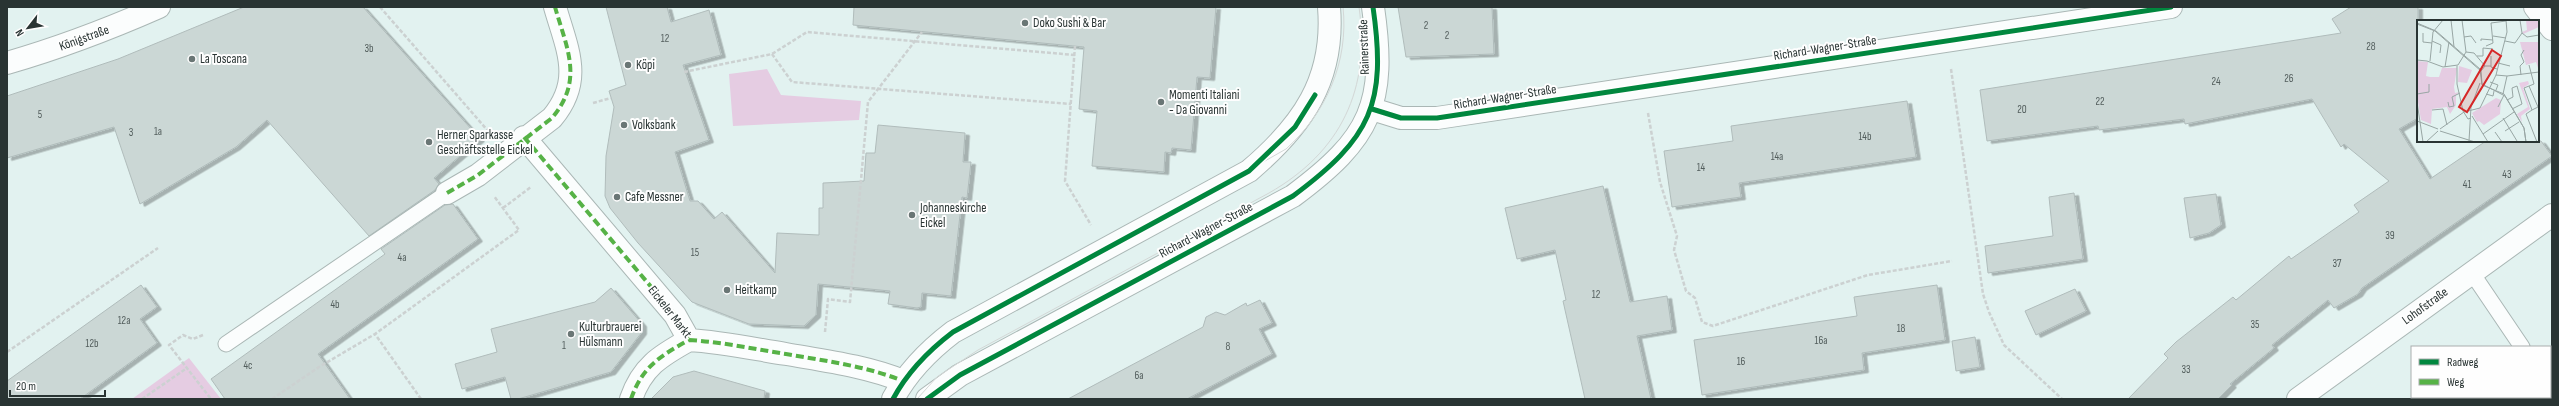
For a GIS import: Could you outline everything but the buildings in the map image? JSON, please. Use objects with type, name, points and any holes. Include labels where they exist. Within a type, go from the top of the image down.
[{"type":"street","name":"Königstraße","points":[[7,63],[59,47],[158,7]]},
{"type":"street","points":[[447,192],[469,181],[524,137],[539,128],[561,108],[571,82],[571,66],[556,7]]},
{"type":"street","points":[[898,390],[931,349],[953,332],[1249,171],[1295,127],[1315,95],[1322,76],[1328,49],[1329,7]]},
{"type":"street","name":"Rainerstraße","points":[[1372,109],[1378,66],[1373,7]]},
{"type":"street","name":"Richard-Wagner-Straße","points":[[928,398],[960,375],[1293,196],[1320,176],[1343,153],[1366,123],[1372,109],[1401,118],[1437,118],[2171,7]]},
{"type":"street","points":[[2535,7],[2552,29]]},
{"type":"street","name":"Eickeler Markt","points":[[524,137],[675,315],[689,340],[709,342],[880,372],[898,390]]},
{"type":"street","name":"Lohofstraße","points":[[2298,399],[2552,215]]},
{"type":"street","points":[[631,399],[637,380],[652,364],[689,340]]},
{"type":"lane","points":[[226,344],[447,192]]},
{"type":"lane","points":[[2472,273],[2521,346]]},
{"type":"path","points":[[380,7],[506,152]]},
{"type":"path","points":[[684,72],[772,54],[807,32],[1074,54]]},
{"type":"path","points":[[822,361],[828,299],[850,302],[868,102],[922,32]]},
{"type":"path","points":[[1947,41],[1983,294],[1988,312],[2004,345],[2062,399]]},
{"type":"path","points":[[1075,46],[1064,181],[1094,231]]},
{"type":"path","points":[[772,54],[792,82],[1071,104]]},
{"type":"path","points":[[1644,87],[1660,182],[1677,236],[1674,250],[1686,291],[1695,298],[1702,322],[1713,326],[1868,275],[1952,261]]},
{"type":"path","points":[[503,208],[552,170]]},
{"type":"path","points":[[272,399],[319,367],[374,334],[519,230],[490,190]]},
{"type":"path","points":[[7,352],[158,248]]},
{"type":"path","points":[[208,331],[198,339],[183,335],[169,345],[211,399]]},
{"type":"path","points":[[374,334],[421,399]]},
{"type":"path","points":[[142,399],[187,368]]},
{"type":"shaded area","points":[[767,69],[781,95],[861,101],[859,120],[733,126],[729,74]]},
{"type":"shaded area","points":[[189,358],[221,399],[132,399]]},
{"type":"tram line","points":[[893,399],[905,379],[919,362],[953,332],[1156,223],[1286,149],[1313,119],[1332,85],[1338,67],[1342,47],[1344,27],[1343,7]]},
{"type":"tram line","points":[[917,399],[937,377],[978,350],[1269,193],[1294,177],[1315,158],[1332,138],[1346,115],[1355,91],[1360,65],[1362,37],[1359,7]]},
{"type":"marked path","points":[[447,193],[478,175],[552,118],[562,104],[568,91],[570,64],[568,51],[555,7]]},
{"type":"marked path","points":[[524,137],[675,315],[689,340]]},
{"type":"marked path","points":[[689,340],[726,344],[831,362],[875,371],[903,381]]},
{"type":"marked path","points":[[631,399],[635,388],[647,370],[669,351],[689,340]]},
{"type":"cycle path","points":[[927,399],[960,375],[1293,196],[1319,175],[1340,156],[1356,136],[1368,116],[1374,94],[1377,69],[1377,41],[1373,7]]},
{"type":"cycle path","points":[[1372,109],[1401,118],[1437,118],[2171,7]]},
{"type":"cycle path","points":[[893,399],[905,379],[919,362],[953,332],[1249,171],[1295,127],[1315,95]]},
{"type":"place","name":"Doko Sushi & Bar","points":[[1025,23]]},
{"type":"place","name":"La Toscana","points":[[192,59]]},
{"type":"place","name":"Köpi","points":[[628,65]]},
{"type":"place","name":"Momenti Italiani - Da Giovanni","points":[[1161,102]]},
{"type":"place","name":"Volksbank","points":[[624,125]]},
{"type":"place","name":"Herner Sparkasse Geschäftsstelle Eickel","points":[[429,142]]},
{"type":"place","name":"Cafe Messner","points":[[617,197]]},
{"type":"place","name":"Johanneskirche Eickel","points":[[912,215]]},
{"type":"place","name":"Heitkamp","points":[[727,290]]},
{"type":"place","name":"Kulturbrauerei Hülsmann","points":[[571,334]]}]
